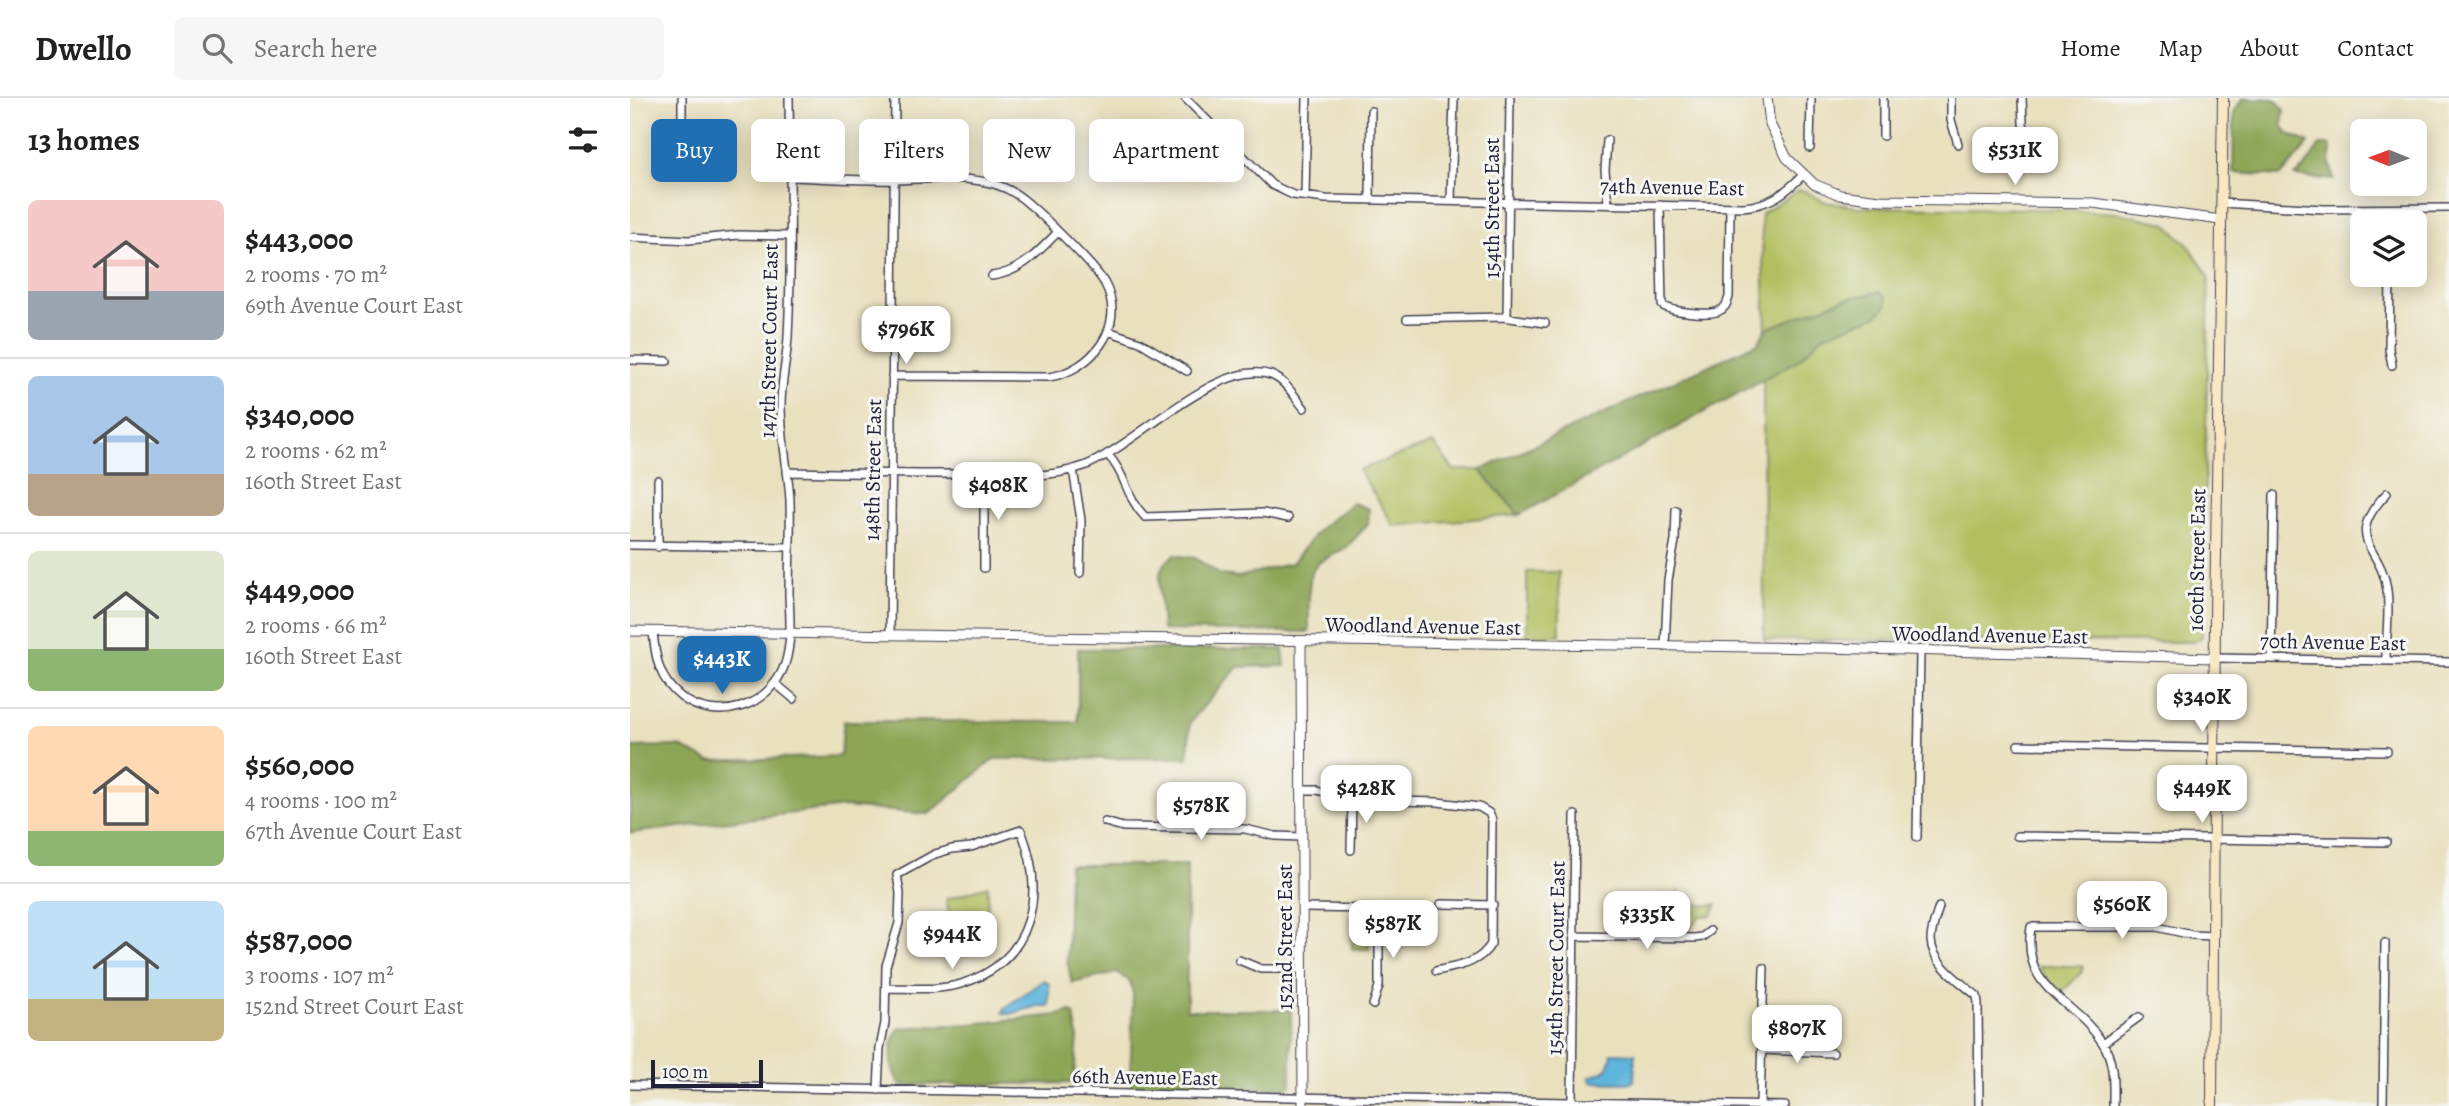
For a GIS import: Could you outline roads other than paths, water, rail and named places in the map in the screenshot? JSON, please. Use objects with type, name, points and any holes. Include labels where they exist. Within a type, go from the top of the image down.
[{"type":"main road","name":"160th Street East","points":[[2212,1106],[2223,98]]},
{"type":"street","points":[[682,98],[682,119]]},
{"type":"street","name":"147th Street Court East","points":[[789,98],[789,119]]},
{"type":"street","name":"148th Street East","points":[[895,98],[895,119]]},
{"type":"street","name":"74th Avenue East","points":[[1185,98],[1272,185],[1293,195],[1305,197],[1730,207],[1768,202],[1786,192],[1803,175]]},
{"type":"street","points":[[1305,197],[1307,98]]},
{"type":"street","points":[[1451,200],[1454,98]]},
{"type":"street","name":"154th Street East","points":[[1507,317],[1510,98]]},
{"type":"street","points":[[1767,98],[1768,114],[1775,138],[1787,158],[1814,184],[1859,199],[2093,202],[2221,220]]},
{"type":"street","points":[[1810,148],[1811,98]]},
{"type":"street","points":[[1883,98],[1883,136]]},
{"type":"street","points":[[1951,98],[1951,120],[1958,144]]},
{"type":"street","points":[[2022,98],[2023,124],[2029,140]]},
{"type":"street","points":[[1370,200],[1371,111]]},
{"type":"street","points":[[1607,140],[1605,170],[1608,203]]},
{"type":"street","points":[[892,376],[1059,376],[1087,362],[1097,351],[1108,331],[1111,299],[1105,283],[1024,200],[995,184],[969,181]]},
{"type":"street","name":"147th Street Court East","points":[[775,683],[785,663],[790,634],[787,472],[781,406],[788,335],[790,182]]},
{"type":"street","name":"148th Street East","points":[[890,635],[890,473],[896,182]]},
{"type":"street","points":[[2221,203],[2271,208],[2449,208]]},
{"type":"street","points":[[1660,205],[1662,302],[1673,311],[1718,312],[1724,308],[1730,288],[1730,207]]},
{"type":"street","points":[[992,276],[1021,267],[1057,233]]},
{"type":"street","points":[[630,237],[689,240],[739,235],[789,236]]},
{"type":"street","points":[[2390,287],[2389,349],[2392,365]]},
{"type":"street","points":[[1407,319],[1507,317],[1545,323]]},
{"type":"street","points":[[1108,331],[1140,342],[1187,371]]},
{"type":"street","points":[[630,360],[667,361]]},
{"type":"street","points":[[787,472],[1034,475],[1073,469],[1108,456],[1197,392],[1243,375],[1272,375],[1289,389],[1304,408]]},
{"type":"street","points":[[1108,456],[1119,468],[1136,506],[1145,517],[1263,513],[1288,518]]},
{"type":"street","points":[[1073,469],[1081,520],[1080,573]]},
{"type":"street","points":[[984,475],[984,568]]},
{"type":"street","points":[[658,480],[658,547]]},
{"type":"street","points":[[2386,660],[2387,588],[2366,539],[2369,515],[2387,493]]},
{"type":"street","points":[[2271,659],[2274,495]]},
{"type":"street","points":[[1665,647],[1668,580],[1675,541],[1676,510]]},
{"type":"street","points":[[630,545],[789,547]]},
{"type":"street","name":"Woodland Avenue East","points":[[630,631],[2216,657]]},
{"type":"street","points":[[653,631],[658,666],[669,686],[686,701],[719,710],[740,707],[760,698],[775,683],[794,699]]},
{"type":"street","name":"152nd Street East","points":[[1301,642],[1303,1102]]},
{"type":"street","points":[[1917,836],[1920,652]]},
{"type":"street","name":"70th Avenue East","points":[[2216,657],[2449,662]]},
{"type":"street","points":[[2018,745],[2387,751]]},
{"type":"street","points":[[1301,790],[1317,790],[1352,800],[1438,803],[1485,810],[1492,820],[1491,944],[1482,957],[1436,971]]},
{"type":"street","points":[[1351,850],[1352,800]]},
{"type":"street","name":"154th Street Court East","points":[[1572,1102],[1575,815]]},
{"type":"street","points":[[1105,822],[1123,827],[1245,830],[1275,836],[1302,837]]},
{"type":"street","points":[[878,1090],[888,957],[899,923],[900,893],[897,875],[935,854],[971,847],[1021,830],[1031,864],[1031,915],[1028,927],[1017,946],[988,972],[960,984],[935,988],[886,988]]},
{"type":"street","points":[[2017,835],[2386,842]]},
{"type":"street","points":[[1441,904],[1493,905]]},
{"type":"street","points":[[1939,906],[1931,937],[1932,949],[1945,967],[1977,996],[1979,1106]]},
{"type":"street","points":[[1303,908],[1379,909],[1379,986],[1373,1005]]},
{"type":"street","points":[[2113,1106],[2111,1060],[2103,1042],[2036,973],[2028,946],[2031,927],[2157,927],[2192,935],[2213,936]]},
{"type":"street","points":[[1574,936],[1695,938],[1710,931]]},
{"type":"street","points":[[2383,1106],[2385,943]]},
{"type":"street","points":[[1239,960],[1261,970],[1303,969]]},
{"type":"street","points":[[1759,1105],[1764,968]]},
{"type":"street","points":[[2103,1042],[2139,1017]]},
{"type":"street","points":[[1762,1050],[1833,1052]]},
{"type":"street","name":"66th Avenue East","points":[[630,1086],[1303,1102],[1572,1102],[1785,1106]]},
{"type":"water","points":[[1044,980],[1049,984],[1049,1006],[1037,1006],[1011,1014],[1003,1013],[1005,1008]]},
{"type":"water","points":[[1612,1053],[1635,1054],[1634,1081],[1591,1082],[1590,1077],[1608,1067]]}]
